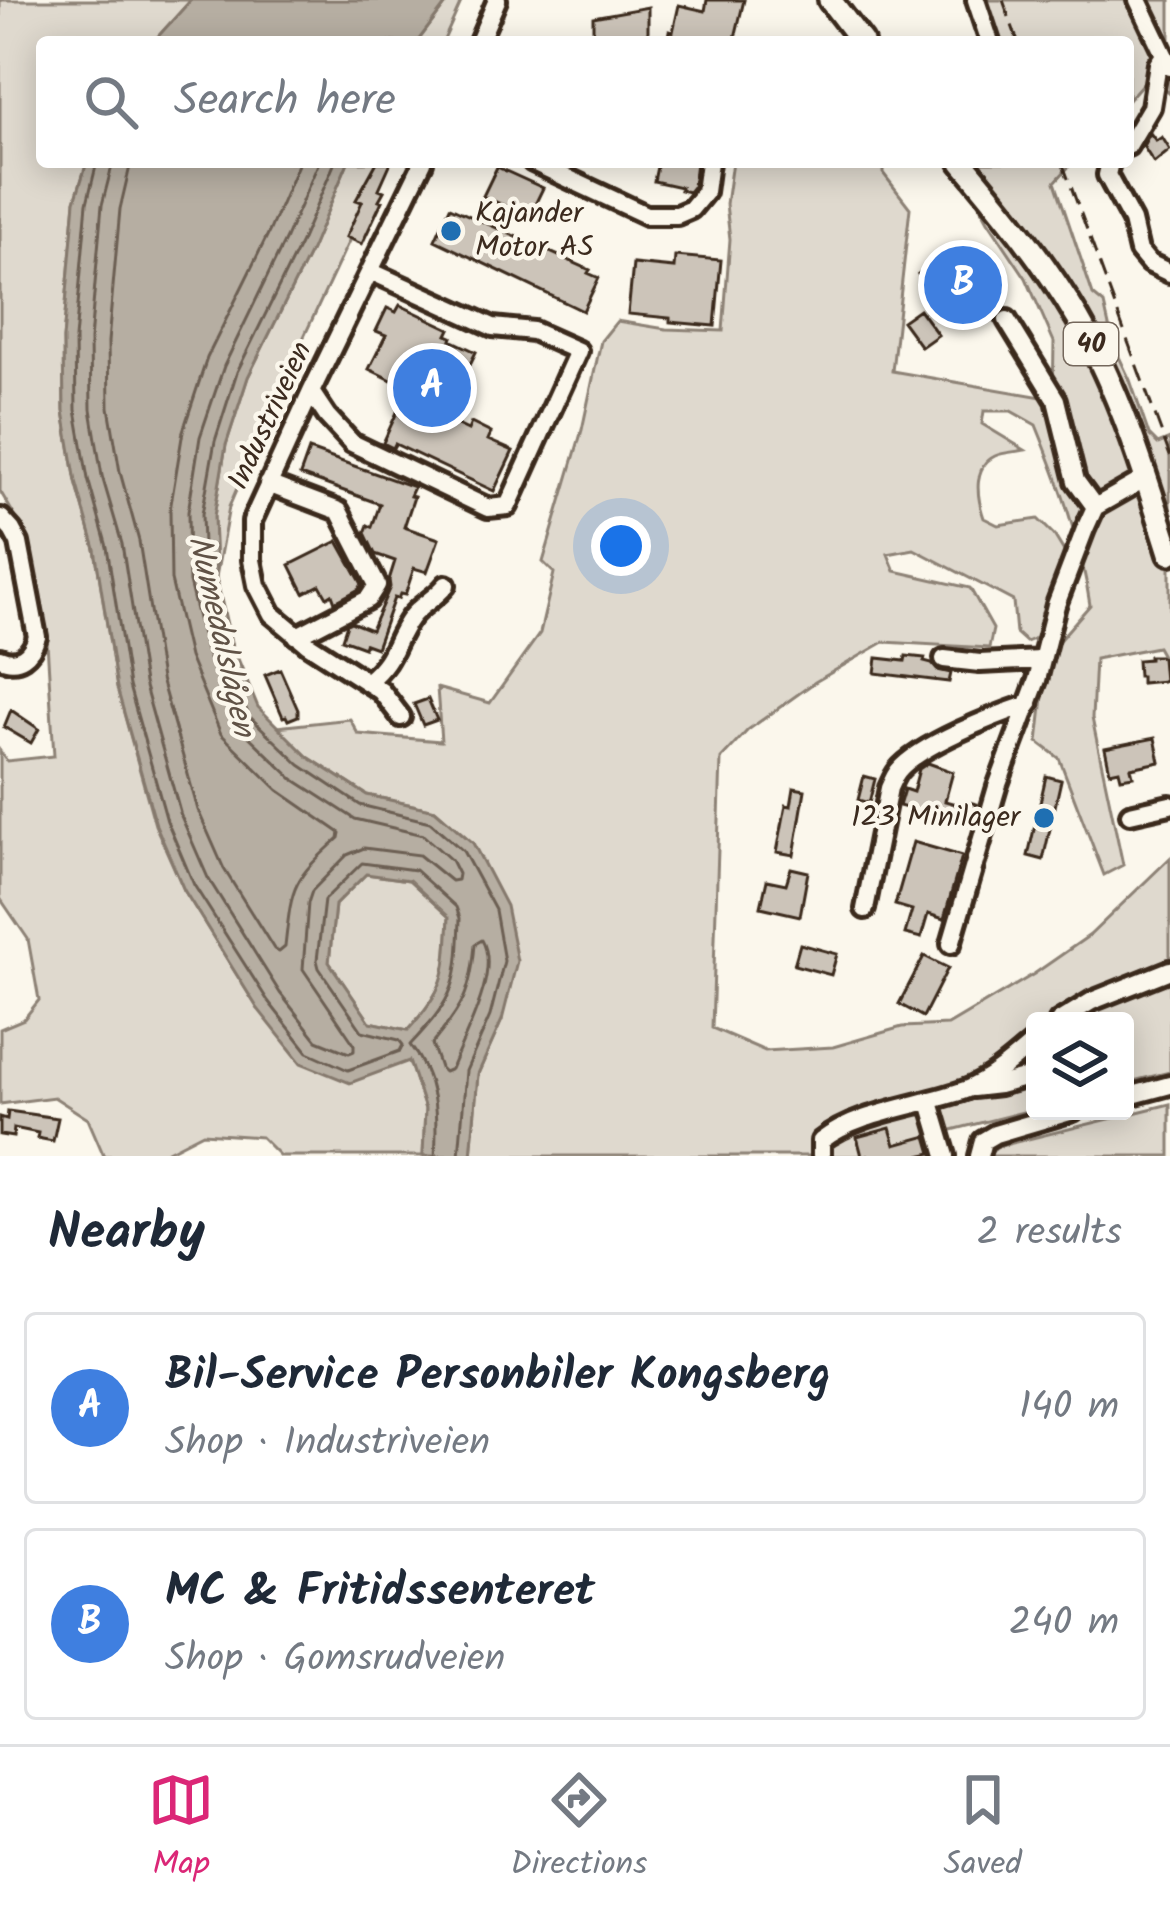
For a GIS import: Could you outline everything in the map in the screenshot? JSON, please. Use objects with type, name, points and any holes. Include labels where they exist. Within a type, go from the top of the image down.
[{"type":"main road","points":[[830,0],[857,36]]},
{"type":"main road","name":"40","points":[[973,168],[1078,318],[1112,387],[1170,553]]},
{"type":"street","points":[[482,36],[497,0]]},
{"type":"street","points":[[976,0],[988,36]]},
{"type":"street","points":[[1134,135],[1150,107],[1158,64],[1167,61],[1138,0]]},
{"type":"street","name":"Industriveien","points":[[401,717],[368,681],[296,636],[272,614],[257,585],[252,521],[420,168]]},
{"type":"street","points":[[546,168],[646,215],[676,215],[691,209],[705,192],[708,168]]},
{"type":"street","points":[[1109,168],[1107,176],[1132,221],[1138,251],[1149,263],[1170,273]]},
{"type":"street","points":[[311,392],[352,443],[488,508],[508,506],[523,478],[578,351],[533,331],[493,326],[370,271]]},
{"type":"street","points":[[1007,320],[1056,400],[1076,481],[1095,507]]},
{"type":"street","points":[[951,944],[998,787],[1037,680],[1056,605],[1095,507],[1146,478]]},
{"type":"street","points":[[268,484],[339,512],[377,585],[368,599],[296,636]]},
{"type":"street","points":[[0,658],[25,658],[37,638],[19,543],[1,518]]},
{"type":"street","points":[[368,681],[394,652],[415,612],[436,599],[446,585]]},
{"type":"street","points":[[944,659],[980,663],[1041,660]]},
{"type":"street","points":[[865,909],[889,788],[899,771],[917,754],[1028,704]]},
{"type":"street","points":[[1130,814],[1170,805]]},
{"type":"street","points":[[1074,1012],[1170,970]]},
{"type":"street","points":[[972,1088],[1026,1048]]},
{"type":"street","points":[[821,1156],[821,1141],[860,1120],[1026,1078]]},
{"type":"street","points":[[1134,1095],[1170,1085]]},
{"type":"street","points":[[930,1102],[946,1156]]},
{"type":"street","points":[[979,1156],[983,1141],[995,1134],[1042,1120]]},
{"type":"shaded area","points":[[0,0],[191,0],[158,36],[36,36],[36,168],[85,168],[75,201],[63,339],[64,411],[76,482],[95,549],[117,688],[155,825],[184,890],[258,1009],[409,1061],[425,1109],[423,1156],[280,1156],[261,1137],[203,1133],[158,1156],[104,1156],[88,1119],[54,1097],[0,1104],[0,1029],[24,1019],[39,1000],[28,939],[0,898],[0,751],[7,761],[54,756],[46,626],[22,528],[0,491]]},
{"type":"shaded area","points":[[449,0],[462,0],[446,36],[422,36]]},
{"type":"shaded area","points":[[973,0],[1170,0],[1170,94],[1150,75],[1134,93],[1134,36],[984,36]]},
{"type":"shaded area","points":[[345,168],[383,168],[229,507],[216,577],[214,516],[226,445],[248,377]]},
{"type":"shaded area","points":[[731,168],[883,168],[910,208],[892,371],[1053,399],[1054,342],[1026,278],[959,168],[1068,168],[1055,182],[1093,295],[1104,304],[1113,344],[1149,435],[1158,444],[1170,439],[1170,670],[1157,647],[1095,659],[1092,718],[1123,865],[1104,875],[1059,758],[1038,742],[1048,653],[1090,605],[1075,536],[1036,425],[1011,411],[984,411],[982,424],[1025,450],[995,456],[983,468],[978,492],[984,518],[998,525],[1038,519],[1065,553],[1036,638],[1026,642],[1016,633],[1013,601],[914,549],[888,554],[895,571],[970,588],[993,629],[989,648],[884,642],[815,682],[748,730],[721,759],[712,1028],[765,1051],[833,1047],[902,1027],[948,1025],[1090,935],[1170,858],[1170,1072],[1134,1081],[1134,1012],[1026,1012],[1026,1111],[944,1132],[942,1156],[471,1156],[478,1074],[502,1020],[473,843],[435,810],[367,795],[308,757],[277,727],[350,719],[358,734],[441,741],[437,688],[490,703],[540,633],[554,573],[543,562],[582,430],[601,341],[617,321],[723,331],[730,239],[726,204]]},
{"type":"shaded area","points":[[366,874],[409,880],[449,917],[438,990],[408,1030],[370,1022],[329,962],[335,905]]},
{"type":"shaded area","points":[[1170,1104],[1170,1156],[989,1156],[996,1147],[1105,1120],[1134,1120],[1134,1113]]},
{"type":"water","points":[[191,0],[449,0],[422,36],[158,36]]},
{"type":"water","name":"Numedalslågen","points":[[85,168],[345,168],[248,377],[226,445],[214,516],[216,577],[231,642],[258,707],[308,757],[367,795],[435,810],[473,843],[506,906],[517,961],[502,1020],[478,1074],[471,1156],[423,1156],[425,1109],[409,1061],[350,1083],[301,1063],[258,1009],[184,890],[156,825],[117,688],[95,549],[76,482],[64,411],[63,339],[75,201]],"holes":[[[366,874],[409,880],[449,917],[442,978],[430,1002],[408,1030],[370,1022],[329,962],[335,905]]]},
{"type":"building","points":[[707,0],[744,0],[735,36],[668,36],[679,5],[705,11]]},
{"type":"building","points":[[648,7],[648,36],[593,36],[593,17]]},
{"type":"building","points":[[1150,133],[1156,141],[1162,137],[1170,150],[1154,163],[1143,146]]},
{"type":"building","points":[[374,168],[388,168],[379,189],[384,191],[382,201],[362,244],[346,237],[362,202],[356,200]]},
{"type":"building","points":[[497,168],[543,188],[529,217],[483,196]]},
{"type":"building","points":[[657,168],[695,168],[689,192],[654,181]]},
{"type":"building","points":[[450,207],[590,270],[599,278],[583,311],[435,240]]},
{"type":"building","points":[[964,250],[1003,304],[983,318],[971,302],[950,317],[918,274]]},
{"type":"building","points":[[675,256],[721,260],[715,326],[628,314],[633,264],[674,268]]},
{"type":"building","points":[[400,305],[450,329],[451,340],[476,352],[456,393],[455,406],[430,412],[468,430],[471,423],[491,433],[488,440],[513,451],[494,491],[395,444],[393,448],[383,443],[408,388],[369,369],[386,335],[376,331],[387,308],[396,312]]},
{"type":"building","points":[[919,309],[938,335],[921,347],[902,321]]},
{"type":"building","points":[[309,450],[414,487],[404,527],[439,539],[427,572],[414,568],[405,595],[394,598],[376,648],[342,639],[351,622],[371,630],[390,587],[395,561],[375,554],[365,533],[380,504],[300,475]]},
{"type":"building","points":[[338,541],[362,584],[359,589],[335,602],[320,585],[304,593],[290,565]]},
{"type":"building","points":[[906,656],[925,658],[937,670],[951,673],[949,682],[875,673],[877,658],[905,661]]},
{"type":"building","points":[[1162,658],[1164,681],[1141,683],[1137,660]]},
{"type":"building","points":[[280,669],[298,710],[298,716],[288,720],[265,675]]},
{"type":"building","points":[[428,699],[437,720],[423,725],[414,704]]},
{"type":"building","points":[[11,710],[39,729],[31,743],[4,727]]},
{"type":"building","points":[[1155,738],[1160,762],[1131,768],[1133,776],[1121,778],[1119,770],[1110,772],[1105,748]]},
{"type":"building","points":[[928,763],[953,772],[945,801],[977,804],[972,826],[942,818],[940,823],[928,819],[929,814],[899,806],[904,789],[913,792],[919,769]]},
{"type":"building","points":[[864,776],[875,779],[869,803],[858,800]]},
{"type":"building","name":"123 Minilager","points":[[1046,776],[1061,780],[1043,860],[1028,856]]},
{"type":"building","points":[[794,788],[805,790],[794,855],[777,852]]},
{"type":"building","points":[[913,842],[962,856],[944,919],[928,914],[921,938],[905,934],[912,910],[895,905]]},
{"type":"building","points":[[791,868],[808,872],[800,916],[761,907],[767,880],[786,884]]},
{"type":"building","points":[[800,944],[837,954],[831,975],[794,965]]},
{"type":"building","points":[[924,956],[948,968],[923,1017],[899,1004]]},
{"type":"building","points":[[8,1111],[58,1118],[53,1141],[14,1128],[13,1137],[0,1135],[0,1117],[7,1119]]},
{"type":"building","points":[[890,1128],[895,1145],[927,1136],[932,1153],[862,1156],[857,1137]]},
{"type":"railway","points":[[1003,0],[1016,36]]},
{"type":"railway","points":[[1064,168],[1170,456]]},
{"type":"place","name":"Kajander Motor AS","points":[[451,231]]},
{"type":"place","name":"MC & Fritidssenteret","points":[[963,285]]},
{"type":"place","name":"Bil-Service Personbiler Kongsberg","points":[[432,388]]},
{"type":"place","name":"123 Minilager","points":[[1044,818]]}]
